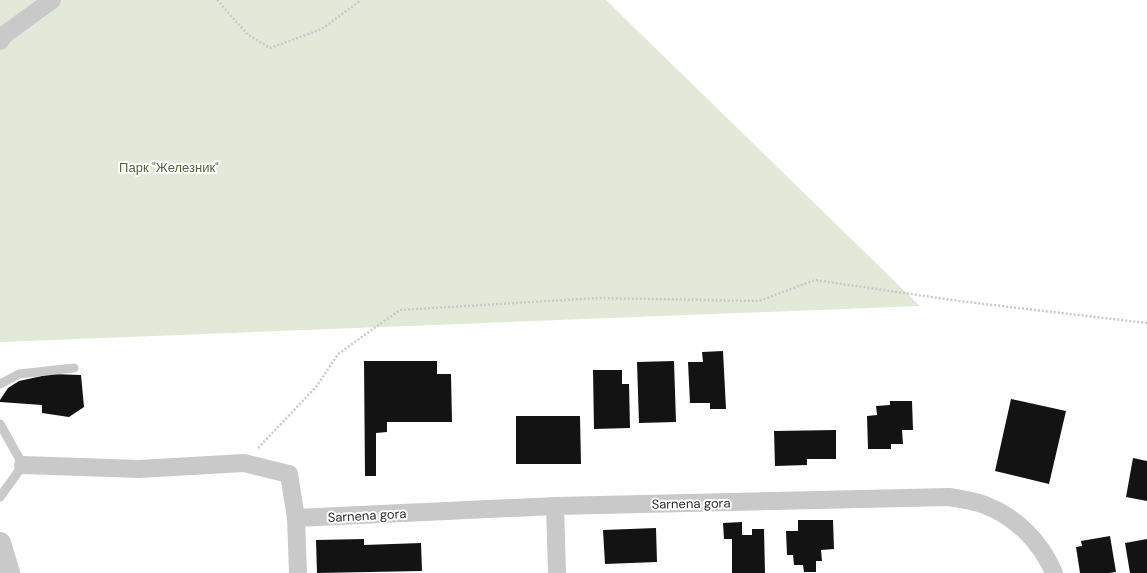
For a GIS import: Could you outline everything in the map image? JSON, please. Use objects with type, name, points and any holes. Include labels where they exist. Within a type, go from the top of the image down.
[{"type":"street","points":[[0,41],[4,35],[52,0]]},
{"type":"street","points":[[23,465],[139,469],[244,463],[289,474],[296,518],[298,573]]},
{"type":"street","name":"Sarnena gora","points":[[296,518],[555,506],[949,497],[986,505],[1006,515],[1024,529],[1039,546],[1049,560],[1054,573]]},
{"type":"street","points":[[555,506],[557,573]]},
{"type":"street","points":[[0,544],[9,573]]},
{"type":"lane","points":[[0,384],[19,374],[74,368]]},
{"type":"lane","points":[[0,424],[23,465],[0,497]]},
{"type":"path","points":[[216,0],[248,35],[270,48],[322,29],[362,0]]},
{"type":"path","points":[[244,463],[316,387],[338,354],[400,310],[598,298],[759,301],[815,280],[959,301],[1147,323]]},
{"type":"green space","name":"Парк \"Железник\"","points":[[0,0],[606,0],[920,306],[0,342]]},
{"type":"building","points":[[723,351],[726,409],[710,409],[710,403],[690,403],[688,362],[703,362],[702,352]]},
{"type":"building","points":[[364,361],[437,361],[437,374],[451,374],[452,422],[387,422],[387,432],[376,433],[376,476],[365,476]]},
{"type":"building","points":[[674,361],[676,422],[639,423],[637,362]]},
{"type":"building","points":[[593,370],[622,370],[622,384],[629,384],[630,428],[594,429]]},
{"type":"building","points":[[51,374],[81,375],[84,407],[69,417],[42,413],[42,405],[0,402],[8,388],[19,381]]},
{"type":"building","points":[[1011,399],[1066,411],[1049,484],[995,471]]},
{"type":"building","points":[[890,401],[912,401],[913,430],[902,430],[903,444],[891,444],[891,449],[868,449],[867,416],[877,415],[876,406],[890,405]]},
{"type":"building","points":[[516,416],[580,416],[581,464],[516,464]]},
{"type":"building","points":[[836,430],[836,459],[807,459],[807,465],[775,466],[774,431]]},
{"type":"building","points":[[1133,458],[1147,461],[1147,501],[1126,497]]},
{"type":"building","points":[[798,520],[833,520],[834,549],[821,550],[822,561],[816,561],[816,572],[804,572],[803,565],[794,565],[793,555],[787,555],[786,531],[798,531]]},
{"type":"building","points":[[742,522],[742,535],[752,535],[752,529],[764,529],[765,573],[732,573],[732,539],[724,539],[723,523]]},
{"type":"building","points":[[656,528],[657,562],[605,564],[603,530]]},
{"type":"building","points":[[1110,536],[1116,572],[1080,573],[1076,547],[1082,546],[1081,541]]},
{"type":"building","points":[[364,539],[364,545],[421,543],[422,571],[317,573],[316,540]]},
{"type":"building","points":[[1147,539],[1147,573],[1130,573],[1125,543]]}]
